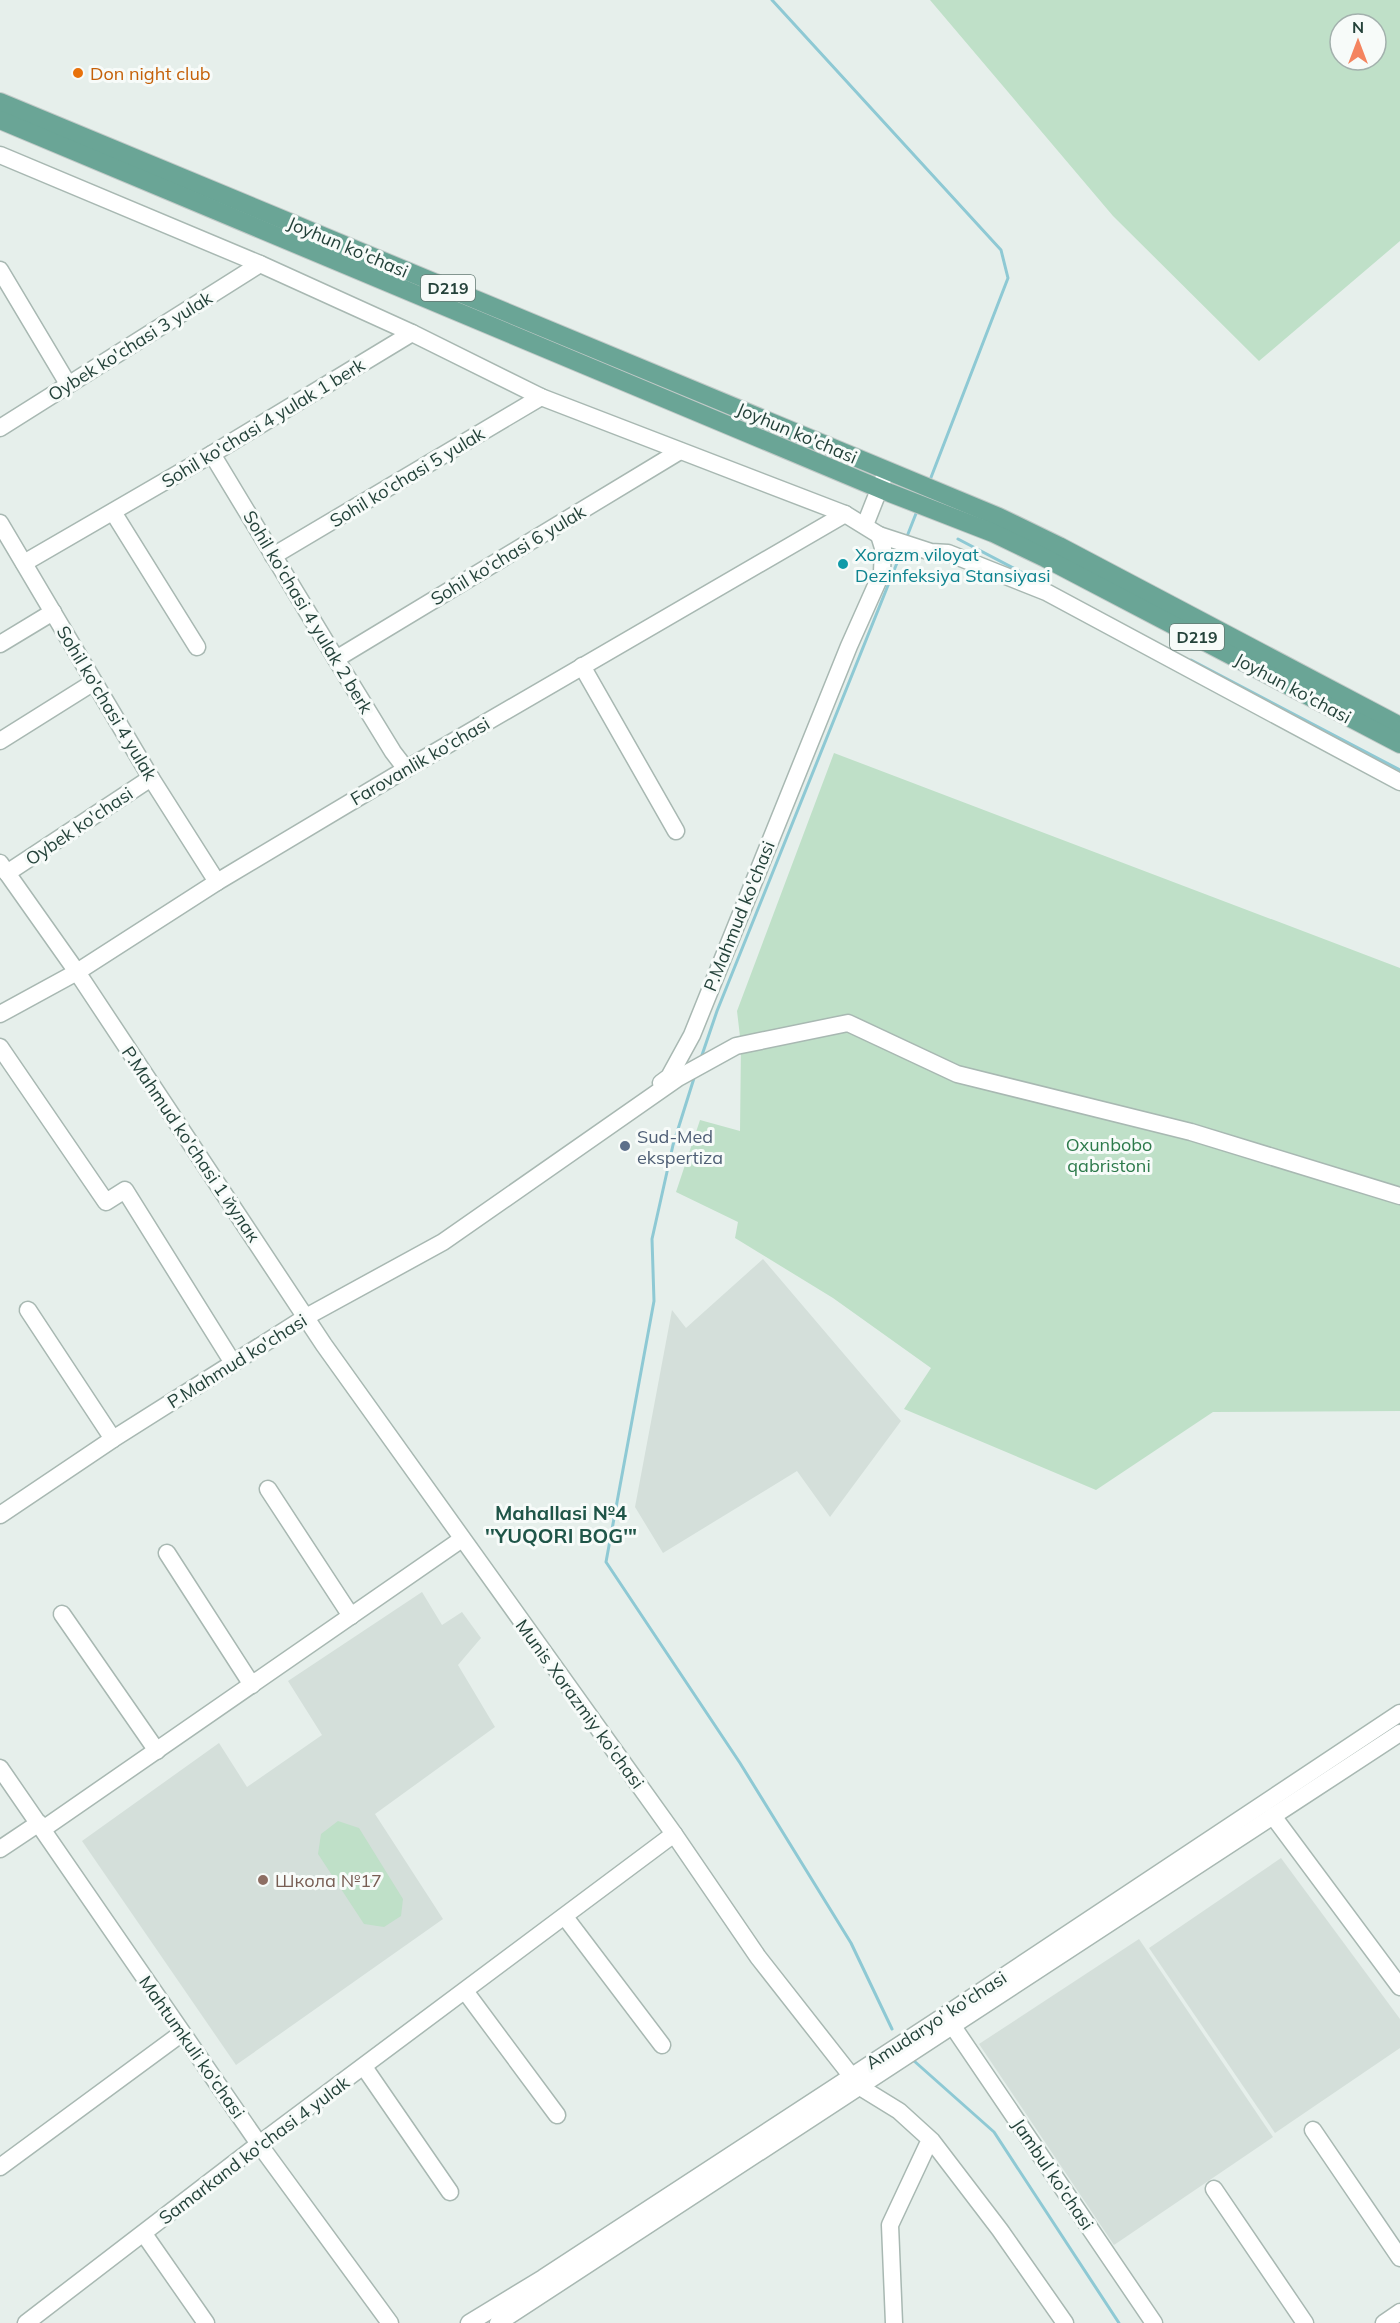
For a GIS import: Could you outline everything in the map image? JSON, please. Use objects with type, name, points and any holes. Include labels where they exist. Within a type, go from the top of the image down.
[{"type":"main road","name":"Joyhun ko'chasi","points":[[0,102],[891,472]]},
{"type":"main road","name":"Joyhun ko'chasi","points":[[0,120],[885,490]]},
{"type":"main road","name":"D219","points":[[891,472],[996,525]]},
{"type":"main road","name":"D219","points":[[885,490],[996,525]]},
{"type":"main road","name":"Joyhun ko'chasi","points":[[996,525],[1059,546],[1400,726]]},
{"type":"main road","name":"Joyhun ko'chasi","points":[[996,525],[1045,558],[1400,744]]},
{"type":"street","points":[[0,155],[260,264],[412,333],[541,397],[845,514],[886,537],[931,552],[948,553],[1046,592],[1400,782]]},
{"type":"street","name":"Oybek ko'chasi 3 yulak","points":[[0,428],[260,264]]},
{"type":"street","points":[[0,270],[68,384]]},
{"type":"street","name":"Sohil ko'chasi 4 yulak 1 berk","points":[[24,563],[212,454],[412,333]]},
{"type":"street","name":"Sohil ko'chasi 5 yulak","points":[[273,556],[541,397]]},
{"type":"street","name":"Sohil ko'chasi 6 yulak","points":[[336,659],[680,451]]},
{"type":"street","name":"Sohil ko'chasi 4 yulak 2 berk","points":[[212,454],[393,752],[406,769]]},
{"type":"street","points":[[865,525],[885,490],[891,472]]},
{"type":"street","points":[[113,512],[197,647]]},
{"type":"street","name":"Farovanlik ko'chasi","points":[[0,1014],[76,972],[217,882],[406,769],[845,514]]},
{"type":"street","name":"Sohil ko'chasi 4 yulak","points":[[0,523],[150,778],[217,882]]},
{"type":"street","name":"P.Mahmud ko'chasi","points":[[480,1217],[669,1077],[692,1035],[826,701],[882,572],[886,537]]},
{"type":"street","points":[[0,644],[53,612]]},
{"type":"street","points":[[582,666],[676,831]]},
{"type":"street","points":[[0,741],[94,682]]},
{"type":"street","name":"Oybek ko'chasi","points":[[76,972],[4,868],[150,778]]},
{"type":"street","name":"P.Mahmud ko'chasi 1 йулак","points":[[76,972],[306,1317]]},
{"type":"street","name":"P.Mahmud ko'chasi","points":[[2,1510],[306,1317],[443,1242],[678,1078],[736,1046],[848,1023],[957,1074],[1191,1132],[1400,1196]]},
{"type":"street","points":[[0,1047],[106,1202],[125,1190],[233,1363]]},
{"type":"street","points":[[28,1310],[113,1439]]},
{"type":"street","name":"Munis Xorazmiy ko'chasi","points":[[306,1317],[674,1834],[758,1957],[855,2081]]},
{"type":"street","points":[[268,1489],[351,1617]]},
{"type":"street","points":[[0,1849],[41,1826],[157,1751],[462,1539]]},
{"type":"street","points":[[167,1552],[252,1685]]},
{"type":"street","points":[[62,1614],[157,1751]]},
{"type":"street","name":"Amudaryo' ko'chasi","points":[[498,2323],[855,2081],[946,2014],[1400,1713]]},
{"type":"street","name":"Amudaryo' ko'chasi","points":[[469,2323],[855,2081],[931,2039],[1400,1733]]},
{"type":"street","name":"Mahtumkuli ko'chasi","points":[[0,1768],[259,2144],[390,2323]]},
{"type":"street","points":[[1273,1816],[1400,1987]]},
{"type":"street","name":"Samarkand ko'chasi 4 yulak","points":[[33,2321],[259,2144],[674,1834]]},
{"type":"street","points":[[565,1917],[662,2045]]},
{"type":"street","points":[[465,1991],[557,2115]]},
{"type":"street","name":"Jambul ko'chasi","points":[[952,2025],[1154,2323]]},
{"type":"street","points":[[0,2167],[182,2033]]},
{"type":"street","name":"Samarkand ko'chasi 4 yulak","points":[[364,2067],[450,2192]]},
{"type":"street","points":[[855,2081],[899,2111],[932,2141],[1000,2230],[1063,2322]]},
{"type":"street","points":[[1313,2130],[1400,2258]]},
{"type":"street","points":[[894,2323],[890,2225],[927,2146]]},
{"type":"street","points":[[1214,2189],[1305,2323]]},
{"type":"street","name":"Samarkand ko'chasi 4 yulak","points":[[144,2234],[206,2323]]},
{"type":"street","points":[[1384,2323],[1400,2313]]},
{"type":"shaded area","points":[[763,1259],[901,1421],[830,1517],[797,1471],[663,1553],[635,1507],[672,1310],[686,1328]]},
{"type":"shaded area","name":"Школа №17","points":[[422,1592],[442,1625],[462,1612],[481,1638],[458,1665],[495,1727],[375,1814],[443,1919],[236,2065],[82,1841],[219,1743],[247,1787],[322,1735],[288,1681]]},
{"type":"shaded area","points":[[1281,1858],[1400,2019],[1400,2048],[1275,2133],[1149,1948]]},
{"type":"shaded area","points":[[1139,1939],[1273,2137],[1114,2245],[979,2044]]},
{"type":"green space","points":[[930,0],[1400,0],[1400,241],[1259,361],[1113,216]]},
{"type":"green space","name":"Oxunbobo qabristoni","points":[[834,753],[1400,968],[1400,1411],[1213,1412],[1096,1490],[904,1409],[931,1368],[833,1298],[735,1238],[738,1222],[676,1192],[700,1120],[740,1131],[741,1045],[737,1011]]},
{"type":"green space","points":[[338,1821],[359,1828],[403,1899],[401,1916],[384,1927],[364,1924],[318,1854],[321,1834]]},
{"type":"waterway","points":[[772,0],[1001,250],[1008,278],[930,480]]},
{"type":"waterway","points":[[906,539],[917,511]]},
{"type":"waterway","points":[[958,539],[1036,580]]},
{"type":"waterway","points":[[701,1058],[717,1011],[903,548]]},
{"type":"waterway","points":[[1191,660],[1400,770]]},
{"type":"waterway","points":[[695,1075],[673,1145],[652,1239],[654,1301],[606,1562],[740,1763],[851,1943],[892,2029]]},
{"type":"waterway","points":[[913,2060],[994,2132],[1119,2323]]},
{"type":"place","name":"Don night club","points":[[78,73]]},
{"type":"place","name":"Xorazm viloyat Dezinfeksiya Stansiyasi","points":[[843,564]]},
{"type":"place","name":"Sud-Med ekspertiza","points":[[625,1146]]},
{"type":"place","name":"Школа №17","points":[[263,1880]]},
{"type":"district","name":"Mahallasi №4 ''YUQORI BOG'\"","points":[[561,1524]]}]
